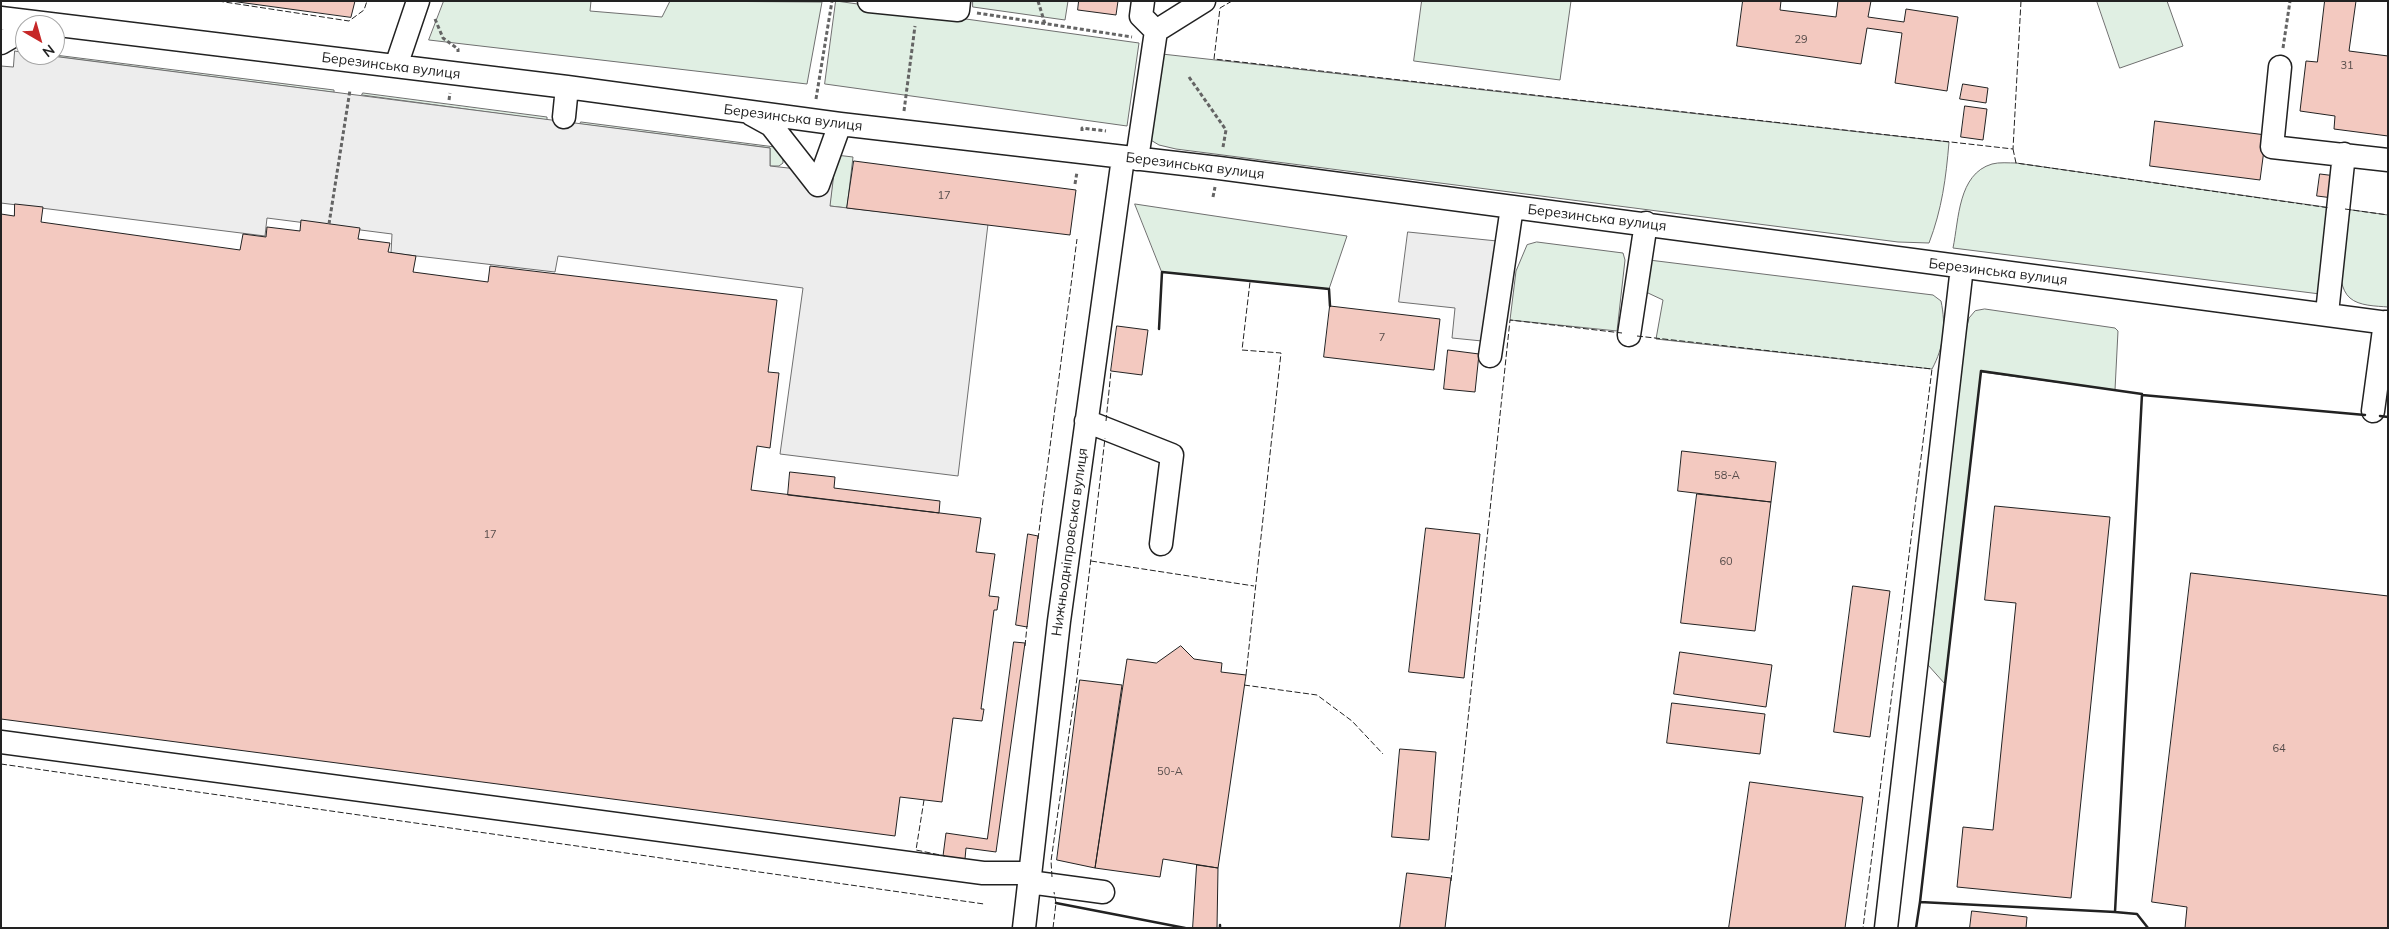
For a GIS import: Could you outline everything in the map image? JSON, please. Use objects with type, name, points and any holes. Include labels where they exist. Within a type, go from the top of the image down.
[{"type":"street","points":[[396,66],[418,1]]},
{"type":"street","points":[[869,1],[918,8],[959,6]]},
{"type":"street","points":[[1143,1],[1140,16],[1155,36],[1204,1]]},
{"type":"street","name":"Березинська вулиця","points":[[1,18],[15,21]]},
{"type":"street","name":"Березинська вулиця","points":[[65,29],[396,66],[840,124],[1219,168],[2386,322]]},
{"type":"street","points":[[1,43],[15,35]]},
{"type":"street","name":"Нижньодніпровська вулиця","points":[[1024,928],[1059,620],[1086,421],[1130,158],[1155,36]]},
{"type":"street","points":[[2280,67],[2272,147],[2388,160]]},
{"type":"street","points":[[564,118],[567,88]]},
{"type":"street","points":[[748,112],[771,126],[818,185],[840,124]]},
{"type":"street","points":[[2327,313],[2344,154]]},
{"type":"street","points":[[1490,356],[1512,207]]},
{"type":"street","points":[[1629,336],[1646,223]]},
{"type":"street","points":[[1886,928],[1962,267]]},
{"type":"street","points":[[2372,411],[2386,322]]},
{"type":"street","points":[[1086,421],[1172,455],[1161,544]]},
{"type":"street","points":[[1,742],[1030,878],[1103,892]]},
{"type":"path","points":[[814,120],[832,1]]},
{"type":"path","points":[[1038,1],[1045,24]]},
{"type":"path","points":[[2280,67],[2290,1]]},
{"type":"path","points":[[959,6],[1045,24],[1155,36]]},
{"type":"path","points":[[902,131],[918,8]]},
{"type":"path","points":[[1189,77],[1226,130],[1213,197]]},
{"type":"path","points":[[329,224],[350,90]]},
{"type":"green space","points":[[444,1],[591,1],[590,11],[662,17],[670,1],[822,2],[807,84],[429,40]]},
{"type":"green space","points":[[836,1],[1139,43],[1127,126],[825,84]]},
{"type":"green space","points":[[973,1],[1068,1],[1065,20],[973,7]]},
{"type":"green space","points":[[1422,1],[1571,1],[1560,80],[1414,61]]},
{"type":"green space","points":[[2097,1],[2167,1],[2183,46],[2120,68]]},
{"type":"green space","points":[[1162,54],[1949,142],[1943,193],[1929,243],[1898,242],[1176,149],[1159,145],[1149,139]]},
{"type":"green space","points":[[65,56],[334,90],[334,92],[65,58]]},
{"type":"green space","points":[[363,93],[547,117],[547,120],[362,95]]},
{"type":"green space","points":[[581,122],[775,147],[783,159],[783,163],[779,166],[770,166],[770,148],[580,124]]},
{"type":"green space","points":[[836,155],[853,157],[847,208],[830,206]]},
{"type":"green space","points":[[2016,163],[2332,208],[2320,294],[1953,248],[1962,199],[1972,177],[1981,169],[1992,164]]},
{"type":"green space","points":[[1135,204],[1347,236],[1329,289],[1162,272]]},
{"type":"green space","points":[[2345,209],[2388,215],[2388,307],[2358,303],[2350,298],[2345,291],[2341,281],[2340,256]]},
{"type":"green space","points":[[1537,242],[1623,253],[1625,260],[1617,331],[1510,320],[1516,271],[1527,245]]},
{"type":"green space","points":[[1649,260],[1933,295],[1941,301],[1944,327],[1936,361],[1932,369],[1656,339],[1663,300],[1648,293],[1642,285]]},
{"type":"green space","points":[[1985,309],[2115,328],[2118,331],[2115,390],[1981,372],[1945,684],[1928,665],[1966,330],[1969,318],[1975,311]]},
{"type":"shaded area","points":[[15,51],[15,65],[65,65],[65,58],[770,148],[770,166],[834,173],[830,206],[988,224],[958,476],[780,454],[803,288],[558,256],[555,272],[391,253],[392,234],[267,218],[265,236],[1,203],[1,66],[13,67]]},
{"type":"shaded area","points":[[1408,232],[1507,242],[1492,342],[1452,338],[1455,308],[1399,302]]},
{"type":"building","points":[[231,1],[355,1],[351,17]]},
{"type":"building","points":[[1079,1],[1118,1],[1116,15],[1078,10]]},
{"type":"building","points":[[1743,1],[1781,1],[1780,10],[1836,17],[1838,1],[1871,1],[1868,17],[1904,22],[1906,9],[1958,17],[1947,91],[1895,83],[1902,33],[1867,28],[1861,64],[1737,46]]},
{"type":"building","points":[[2325,1],[2356,1],[2349,51],[2388,56],[2388,136],[2334,129],[2335,116],[2300,111],[2306,61],[2317,62]]},
{"type":"building","points":[[1963,84],[1988,88],[1986,103],[1960,99]]},
{"type":"building","points":[[1965,106],[1987,109],[1983,140],[1961,137]]},
{"type":"building","points":[[2155,121],[2266,135],[2260,180],[2150,166]]},
{"type":"building","points":[[854,161],[1076,190],[1070,235],[847,208]]},
{"type":"building","points":[[2320,174],[2336,176],[2333,198],[2317,196]]},
{"type":"building","points":[[15,204],[43,207],[41,222],[240,250],[243,234],[266,237],[267,227],[300,231],[301,220],[360,228],[358,239],[390,243],[388,252],[416,256],[413,272],[488,282],[490,266],[777,300],[768,372],[779,373],[770,448],[757,446],[751,490],[981,518],[976,552],[995,554],[989,596],[999,597],[997,610],[994,610],[981,709],[984,709],[982,721],[953,718],[942,802],[900,797],[895,836],[1,719],[1,214],[14,216]]},
{"type":"building","points":[[1330,306],[1440,319],[1434,370],[1324,357]]},
{"type":"building","points":[[1117,326],[1148,330],[1142,375],[1111,371]]},
{"type":"building","points":[[1448,350],[1479,354],[1475,392],[1444,389]]},
{"type":"building","points":[[1682,451],[1776,462],[1771,502],[1678,491]]},
{"type":"building","points":[[790,472],[835,477],[834,488],[940,501],[939,513],[788,495]]},
{"type":"building","points":[[1697,494],[1771,502],[1755,631],[1681,623]]},
{"type":"building","points":[[1995,506],[2110,517],[2071,898],[1957,887],[1963,827],[1993,830],[2016,603],[1985,600]]},
{"type":"building","points":[[1426,528],[1480,534],[1464,678],[1409,672]]},
{"type":"building","points":[[1028,534],[1038,536],[1027,627],[1016,625]]},
{"type":"building","points":[[2191,573],[2388,596],[2388,928],[2185,928],[2187,907],[2152,902]]},
{"type":"building","points":[[1853,586],[1890,591],[1870,737],[1834,732]]},
{"type":"building","points":[[1014,642],[1025,643],[996,852],[966,848],[965,859],[943,856],[946,833],[987,839]]},
{"type":"building","points":[[1181,646],[1194,659],[1222,663],[1221,672],[1246,675],[1218,868],[1163,859],[1160,877],[1095,868],[1127,659],[1156,663]]},
{"type":"building","points":[[1680,652],[1772,665],[1766,707],[1674,694]]},
{"type":"building","points":[[1080,680],[1122,685],[1095,868],[1057,860]]},
{"type":"building","points":[[1672,703],[1765,714],[1760,754],[1667,743]]},
{"type":"building","points":[[1400,749],[1436,752],[1429,840],[1392,837]]},
{"type":"building","points":[[1750,782],[1863,797],[1845,928],[1729,928]]},
{"type":"building","points":[[1197,865],[1218,868],[1217,928],[1193,928]]},
{"type":"building","points":[[1407,873],[1451,878],[1445,928],[1400,928]]},
{"type":"building","points":[[1972,911],[2027,917],[2026,928],[1970,928]]},
{"type":"fence","points":[[218,1],[349,21],[364,10],[367,1]]},
{"type":"fence","points":[[1232,1],[1220,8],[1214,59],[2013,149],[2021,1]]},
{"type":"fence","points":[[2013,149],[2016,163],[2330,208]]},
{"type":"fence","points":[[2345,209],[2388,215]]},
{"type":"fence","points":[[1038,539],[1077,239]]},
{"type":"fence","points":[[1246,675],[1281,353],[1242,350],[1250,282]]},
{"type":"fence","points":[[1451,881],[1510,320],[1622,333]]},
{"type":"fence","points":[[1637,336],[1932,369],[1863,928]]},
{"type":"fence","points":[[1106,421],[1111,371]]},
{"type":"fence","points":[[1052,877],[1051,861],[1077,678],[1105,438]]},
{"type":"fence","points":[[1091,561],[1254,586]]},
{"type":"fence","points":[[1025,646],[1027,626]]},
{"type":"fence","points":[[1244,685],[1317,695],[1352,721],[1383,754]]},
{"type":"fence","points":[[1,764],[984,904]]},
{"type":"fence","points":[[924,800],[916,850],[945,856]]},
{"type":"fence","points":[[1053,928],[1056,903],[1054,892]]},
{"type":"wall","points":[[1159,329],[1162,272],[1329,289],[1330,306]]},
{"type":"wall","points":[[1981,371],[2142,394],[2115,912],[1920,902],[1981,371]]},
{"type":"wall","points":[[2142,395],[2365,415]]},
{"type":"wall","points":[[2380,416],[2388,417]]},
{"type":"wall","points":[[1916,928],[1920,902]]},
{"type":"wall","points":[[1056,903],[1185,928]]},
{"type":"wall","points":[[2115,912],[2137,914],[2148,928]]}]
